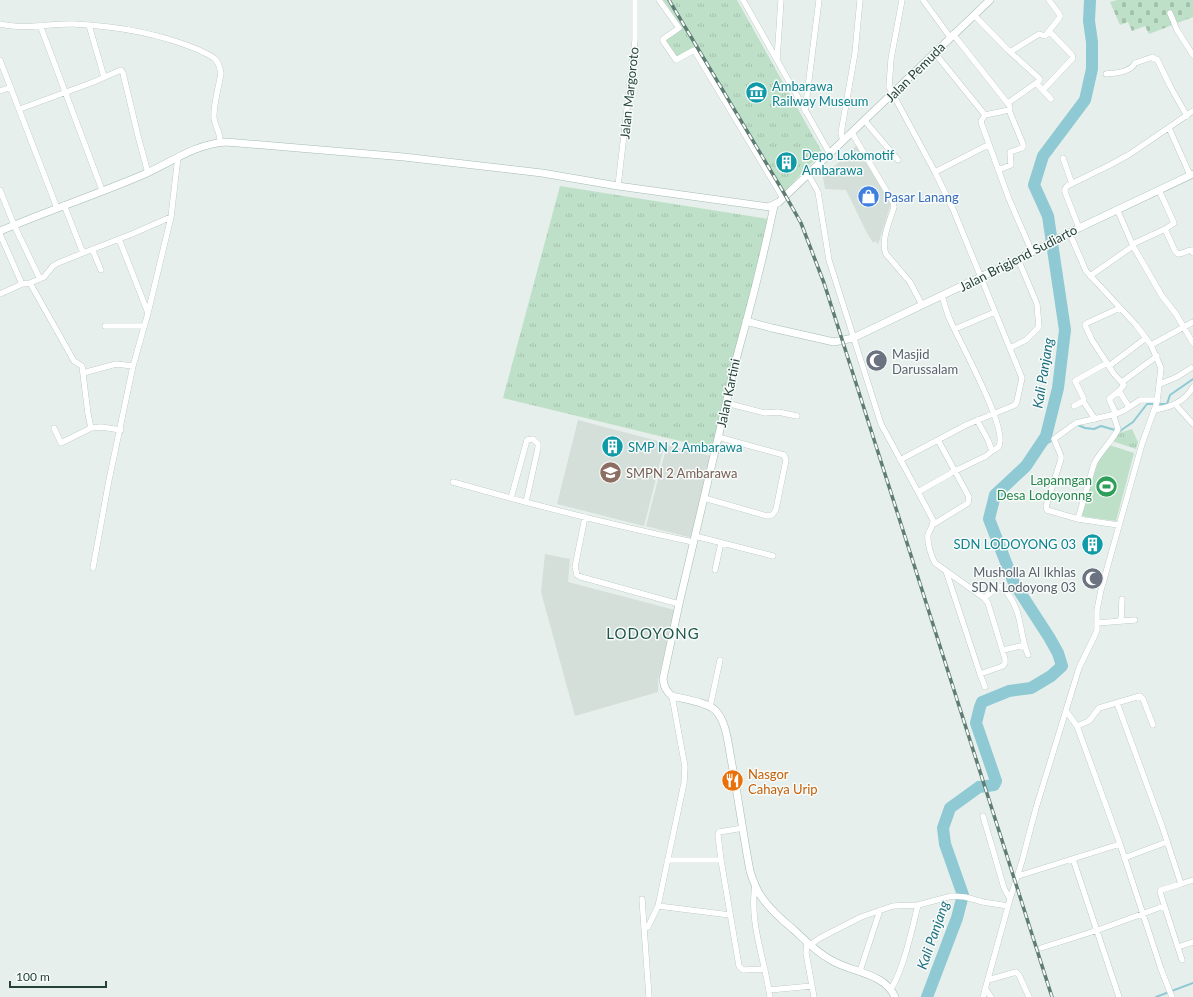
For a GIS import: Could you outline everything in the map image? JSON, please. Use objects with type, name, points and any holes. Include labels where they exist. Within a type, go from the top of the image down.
[{"type":"street","name":"Jalan Margoroto","points":[[618,186],[635,40],[635,0]]},
{"type":"street","points":[[659,0],[679,28],[663,39],[667,47],[676,60],[694,50],[786,196]]},
{"type":"street","points":[[743,0],[830,154]]},
{"type":"street","points":[[777,60],[781,0]]},
{"type":"street","points":[[805,111],[819,0]]},
{"type":"street","points":[[843,141],[842,133],[855,53],[860,0]]},
{"type":"street","points":[[900,460],[977,420],[1015,405],[1022,378],[953,209],[935,172],[889,87],[891,59],[902,0]]},
{"type":"street","points":[[923,0],[1008,103],[1010,108],[1009,110],[1023,147],[1010,152],[1011,165],[998,170]]},
{"type":"street","points":[[1010,52],[1039,34],[1045,36],[1060,17],[1049,0]]},
{"type":"street","name":"Jalan Pemuda","points":[[774,206],[865,121],[934,52],[988,1]]},
{"type":"street","points":[[1170,13],[1177,30],[1193,55]]},
{"type":"street","points":[[974,15],[1010,52],[1040,79],[1008,103]]},
{"type":"street","points":[[0,24],[6,26],[72,24],[114,27],[184,44],[215,59],[221,73],[214,116],[215,123],[220,133],[220,143]]},
{"type":"street","points":[[40,25],[102,190]]},
{"type":"street","points":[[89,25],[104,77]]},
{"type":"street","points":[[1043,90],[1073,58],[1072,55],[1049,31]]},
{"type":"street","points":[[934,52],[985,115]]},
{"type":"street","points":[[1106,74],[1121,72],[1133,67],[1135,63],[1153,57],[1154,59],[1157,59],[1187,116]]},
{"type":"street","points":[[0,60],[61,207],[83,253]]},
{"type":"street","points":[[20,108],[66,92],[121,70],[148,173]]},
{"type":"street","points":[[1036,83],[1051,99]]},
{"type":"street","points":[[0,91],[11,87]]},
{"type":"street","points":[[1009,110],[985,115],[981,121],[988,145],[998,170],[1035,251]]},
{"type":"street","points":[[1079,228],[1065,192],[1067,186],[1117,162],[1193,111]]},
{"type":"street","points":[[865,121],[898,160]]},
{"type":"street","points":[[1169,128],[1191,174]]},
{"type":"street","points":[[852,133],[893,202],[894,207],[884,243],[884,250],[910,282],[922,305]]},
{"type":"street","points":[[0,231],[148,173],[203,147],[220,143],[250,144],[404,157],[542,173],[618,186],[762,207],[774,206]]},
{"type":"street","points":[[935,172],[988,145]]},
{"type":"street","points":[[93,568],[105,502],[134,366],[171,217],[178,158]]},
{"type":"street","points":[[1063,158],[1072,184]]},
{"type":"street","points":[[808,174],[818,192],[829,260],[881,424],[933,517],[934,524]]},
{"type":"street","name":"Jalan Brigjend Sudiarto","points":[[746,321],[829,341],[842,341],[853,338],[1191,174]]},
{"type":"street","points":[[0,190],[14,225],[40,279]]},
{"type":"street","points":[[1090,276],[1133,246],[1135,242],[1174,224],[1159,190]]},
{"type":"street","name":"Jalan Kartini","points":[[672,696],[664,686],[663,675],[678,604],[726,403],[734,362],[767,240],[774,206]]},
{"type":"street","points":[[1117,210],[1133,246],[1155,284],[1176,314],[1193,343]]},
{"type":"street","points":[[0,294],[22,284],[40,279],[47,275],[58,263],[171,217]]},
{"type":"street","points":[[1165,228],[1178,254],[1189,250],[1192,250],[1193,253]]},
{"type":"street","points":[[983,997],[1036,808],[1079,668],[1096,635],[1097,610],[1101,590],[1118,525],[1142,444],[1156,405],[1160,384],[1161,368],[1151,345],[1120,308],[1090,276],[1069,232]]},
{"type":"street","points":[[0,234],[22,284]]},
{"type":"street","points":[[119,239],[148,313]]},
{"type":"street","points":[[92,249],[101,270]]},
{"type":"street","points":[[1010,348],[1026,340],[1039,327],[1037,304],[1018,259]]},
{"type":"street","points":[[30,283],[74,361],[81,365],[88,414],[92,428]]},
{"type":"street","points":[[918,492],[955,471],[986,456],[1000,445],[1000,438],[994,413],[955,329],[942,296]]},
{"type":"street","points":[[1078,519],[1097,457],[1117,432],[1115,414],[1109,399],[1124,385],[1114,374],[1092,340],[1085,325],[1120,308]]},
{"type":"street","points":[[955,329],[995,312]]},
{"type":"street","points":[[1151,345],[1193,322]]},
{"type":"street","points":[[105,326],[144,326]]},
{"type":"street","points":[[1095,419],[1083,401],[1084,399],[1076,381],[1108,364],[1146,338]]},
{"type":"street","points":[[1122,382],[1157,356]]},
{"type":"street","points":[[83,373],[116,364],[134,366]]},
{"type":"street","points":[[1160,384],[1191,368]]},
{"type":"street","points":[[1118,525],[1078,519],[1048,511],[1045,508],[1061,459],[1054,439],[1076,423],[1115,414],[1140,400],[1156,405],[1175,404],[1187,396],[1193,387]]},
{"type":"street","points":[[1119,391],[1129,407]]},
{"type":"street","points":[[1074,406],[1083,401]]},
{"type":"street","points":[[726,403],[765,413],[778,412],[797,416]]},
{"type":"street","points":[[1175,404],[1193,424]]},
{"type":"street","points":[[977,420],[992,451]]},
{"type":"street","points":[[54,428],[61,443],[92,428],[100,427],[121,430]]},
{"type":"street","points":[[704,498],[771,516],[776,509],[782,484],[786,460],[784,455],[718,437]]},
{"type":"street","points":[[511,498],[527,440],[533,439],[538,444],[538,448],[526,502]]},
{"type":"street","points":[[938,440],[969,496],[969,501],[934,524],[928,534],[932,558],[935,563],[984,598],[988,603],[992,611],[1005,659],[1003,666],[980,674]]},
{"type":"street","points":[[453,482],[585,517],[721,543],[773,556]]},
{"type":"street","points":[[585,517],[575,567],[577,575],[678,604]]},
{"type":"street","points":[[715,570],[721,543]]},
{"type":"street","points":[[946,571],[985,687]]},
{"type":"street","points":[[984,598],[999,586],[1002,587],[1012,599],[1018,613],[1028,655]]},
{"type":"street","points":[[1122,599],[1122,621]]},
{"type":"street","points":[[1096,623],[1135,620]]},
{"type":"street","points":[[1003,650],[1025,645]]},
{"type":"street","points":[[710,707],[720,660]]},
{"type":"street","points":[[648,927],[658,906],[684,783],[685,767],[672,696],[715,709],[721,717],[725,729],[750,871],[755,886],[762,898],[774,912],[818,952],[832,961],[882,980],[891,989],[895,997]]},
{"type":"street","points":[[1077,726],[1089,721],[1099,708],[1140,696],[1153,725]]},
{"type":"street","points":[[1117,702],[1181,884]]},
{"type":"street","points":[[1066,710],[1077,726],[1120,844],[1142,913],[1172,997]]},
{"type":"street","points":[[983,816],[1004,888],[1010,899]]},
{"type":"street","points":[[743,828],[719,832],[718,835],[721,860],[740,968],[743,970],[766,970]]},
{"type":"street","points":[[1124,858],[1167,842]]},
{"type":"street","points":[[1018,876],[1120,844]]},
{"type":"street","points":[[1074,859],[1119,997]]},
{"type":"street","points":[[667,860],[721,860]]},
{"type":"street","points":[[1182,960],[1160,891],[1193,880]]},
{"type":"street","points":[[755,886],[753,914],[766,970],[770,997]]},
{"type":"street","points":[[814,997],[806,953],[809,944],[835,929],[861,917],[893,906],[918,905],[952,896],[965,897],[983,902],[1008,906]]},
{"type":"street","points":[[642,899],[649,997]]},
{"type":"street","points":[[891,989],[898,976],[918,905]]},
{"type":"street","points":[[658,906],[730,915]]},
{"type":"street","points":[[1041,948],[1098,930],[1164,906]]},
{"type":"street","points":[[860,971],[880,910]]},
{"type":"street","points":[[1178,947],[1193,942]]},
{"type":"street","points":[[988,980],[1016,972],[1019,975],[1028,997]]},
{"type":"street","points":[[769,990],[812,986]]},
{"type":"street","points":[[985,988],[991,997]]},
{"type":"shaded area","name":"Pasar Lanang","points":[[857,145],[891,203],[878,245],[876,241],[873,243],[866,231],[846,190],[825,189],[823,177]]},
{"type":"shaded area","name":"SMPN 2 Ambarawa","points":[[578,420],[665,443],[644,526],[557,504]]},
{"type":"shaded area","points":[[667,445],[711,456],[692,538],[646,526]]},
{"type":"shaded area","points":[[545,554],[570,559],[568,582],[675,610],[658,680],[658,692],[575,716],[541,592]]},
{"type":"green space","name":"Ambarawa Railway Museum","points":[[663,0],[737,0],[822,152],[783,193],[696,47],[676,59],[664,40],[682,27]]},
{"type":"green space","points":[[1117,0],[1193,0],[1193,17],[1149,34],[1145,26],[1132,31],[1128,22],[1120,25],[1110,2]]},
{"type":"green space","points":[[560,186],[768,219],[713,449],[503,398]]},
{"type":"green space","points":[[1132,429],[1138,442],[1136,449],[1112,441],[1119,433]]},
{"type":"green space","name":"Lapanngan Desa Lodoyonng","points":[[1109,445],[1134,453],[1116,521],[1080,516],[1099,459]]},
{"type":"waterway","name":"Kali Panjang","points":[[927,997],[957,918],[963,895],[945,844],[943,828],[950,808],[979,787],[994,785],[996,781],[976,723],[982,702],[1009,691],[1031,688],[1051,676],[1062,666],[1058,653],[1049,637],[1014,583],[989,519],[995,495],[1026,466],[1046,436],[1058,388],[1065,330],[1048,216],[1034,185],[1043,156],[1085,100],[1092,69],[1092,42],[1089,21],[1090,0]]},
{"type":"waterway","points":[[1120,431],[1133,422],[1147,404],[1167,404],[1170,395],[1193,379]]},
{"type":"waterway","points":[[1078,425],[1085,428],[1094,429],[1101,426],[1115,430]]},
{"type":"waterway","points":[[1041,444],[1046,444],[1053,440]]},
{"type":"waterway","points":[[1156,997],[1193,983]]},
{"type":"railway","points":[[669,0],[801,223],[824,283],[1052,997]]},
{"type":"place","name":"Ambarawa Railway Museum","points":[[756,93]]},
{"type":"place","name":"Depo Lokomotif Ambarawa","points":[[787,162]]},
{"type":"place","name":"Pasar Lanang","points":[[868,197]]},
{"type":"place","name":"Masjid Darussalam","points":[[877,361]]},
{"type":"place","name":"SMP N 2 Ambarawa","points":[[613,447]]},
{"type":"place","name":"SMPN 2 Ambarawa","points":[[611,473]]},
{"type":"place","name":"Lapanngan Desa Lodoyonng","points":[[1107,487]]},
{"type":"place","name":"SDN LODOYONG 03","points":[[1092,544]]},
{"type":"place","name":"Musholla Al Ikhlas SDN Lodoyong 03","points":[[1092,579]]},
{"type":"place","name":"Nasgor Cahaya Urip","points":[[732,781]]},
{"type":"district","name":"LODOYONG","points":[[653,634]]}]
